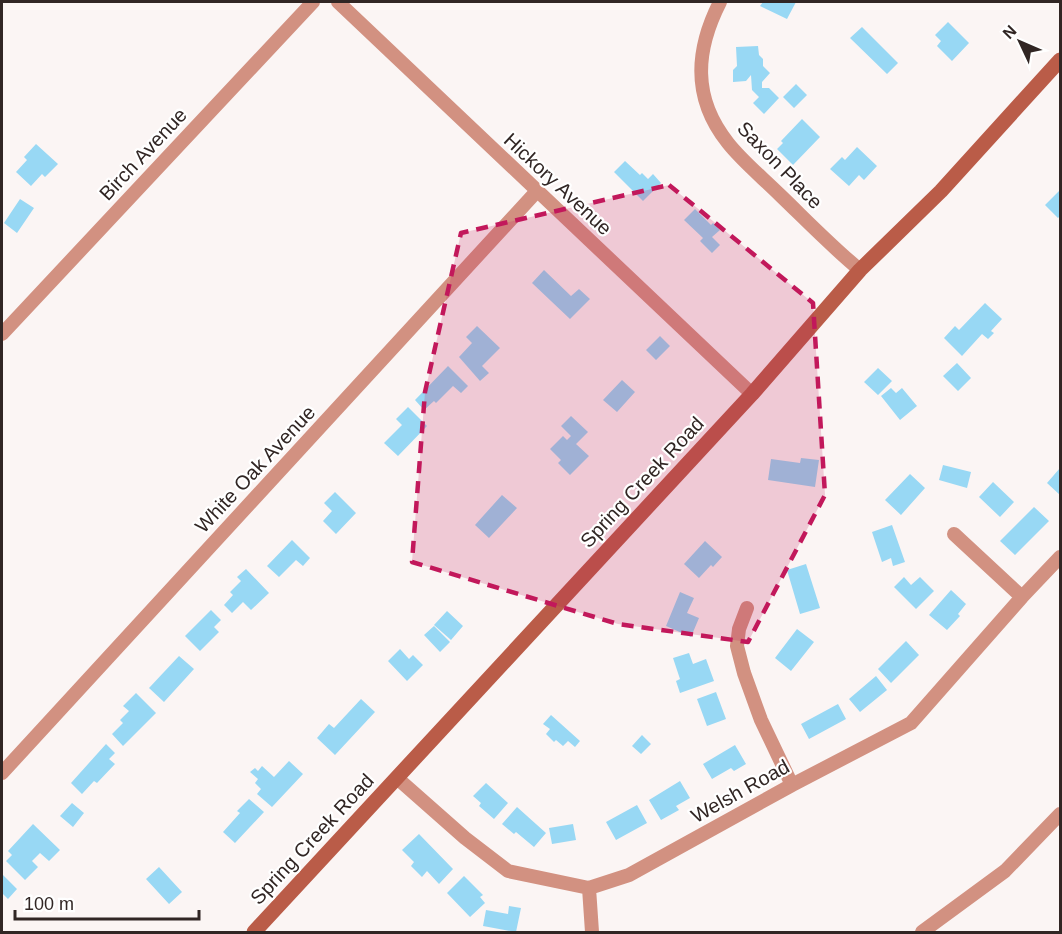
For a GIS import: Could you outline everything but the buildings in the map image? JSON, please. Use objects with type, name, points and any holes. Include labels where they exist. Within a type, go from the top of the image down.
[{"type":"main road","name":"Spring Creek Road","points":[[254,933],[752,394],[860,270],[941,191],[1060,60]]},
{"type":"street","name":"Birch Avenue","points":[[2,334],[313,2]]},
{"type":"street","name":"Hickory Avenue","points":[[338,2],[752,394]]},
{"type":"street","name":"Saxon Place","points":[[720,2],[711,19],[701,60],[702,93],[709,112],[729,144],[860,270]]},
{"type":"street","name":"White Oak Avenue","points":[[2,773],[537,191]]},
{"type":"street","points":[[954,534],[1022,597]]},
{"type":"street","name":"Welsh Road","points":[[397,778],[465,838],[508,871],[589,888],[629,875],[792,784],[912,723],[1060,556]]},
{"type":"street","points":[[747,608],[739,629],[737,645],[761,720],[792,784]]},
{"type":"street","points":[[922,933],[1005,871],[1060,814]]},
{"type":"street","points":[[589,888],[592,933]]},
{"type":"highlighted area","points":[[669,185],[813,303],[825,495],[748,642],[618,624],[412,562],[425,392],[461,233]]}]
